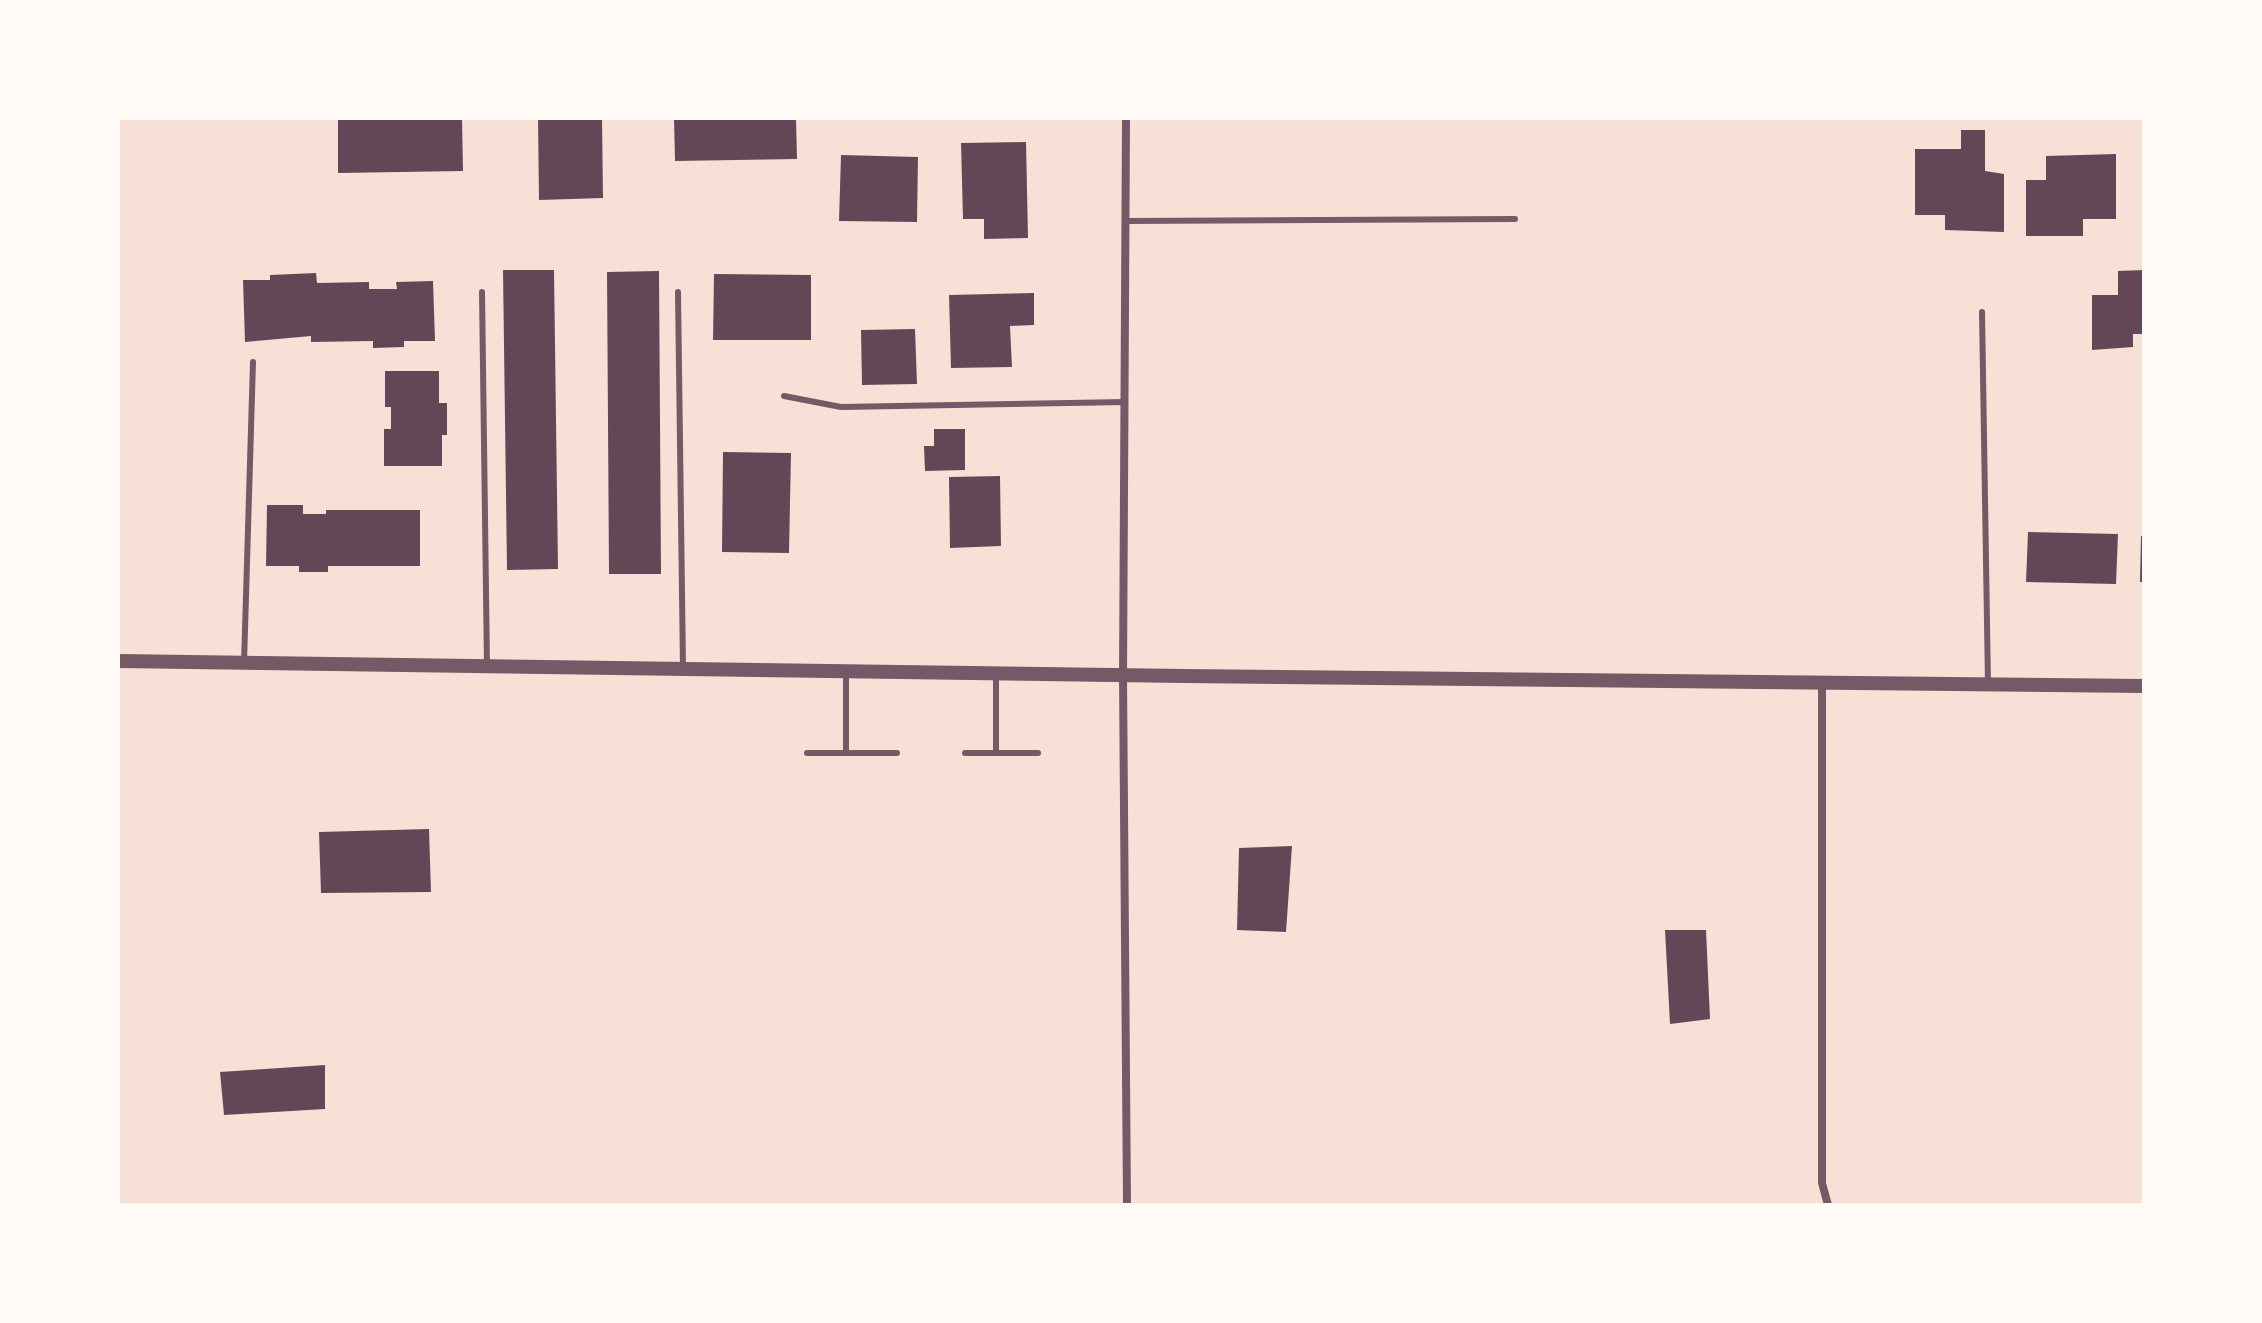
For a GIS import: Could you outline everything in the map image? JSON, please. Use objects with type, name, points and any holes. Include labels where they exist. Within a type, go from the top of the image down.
[{"type":"street","points":[[1126,118],[1123,675],[1127,1205]]},
{"type":"street","points":[[118,661],[2144,686]]},
{"type":"street","points":[[1822,683],[1822,1183],[1828,1205]]},
{"type":"lane","points":[[1127,221],[1515,219]]},
{"type":"lane","points":[[482,292],[487,667]]},
{"type":"lane","points":[[678,292],[683,668]]},
{"type":"lane","points":[[1982,312],[1988,685]]},
{"type":"lane","points":[[244,663],[253,362]]},
{"type":"lane","points":[[784,396],[841,407],[1125,402]]},
{"type":"lane","points":[[846,671],[846,753]]},
{"type":"lane","points":[[996,673],[996,753]]},
{"type":"lane","points":[[807,753],[897,753]]},
{"type":"lane","points":[[965,753],[1038,753]]},
{"type":"building","points":[[338,118],[462,118],[463,171],[338,173]]},
{"type":"building","points":[[538,118],[602,118],[603,198],[539,200]]},
{"type":"building","points":[[674,118],[796,118],[797,159],[675,161]]},
{"type":"building","points":[[1961,130],[1985,130],[1985,171],[2004,174],[2004,232],[1945,230],[1945,215],[1915,215],[1915,149],[1961,149]]},
{"type":"building","points":[[1026,142],[1028,238],[984,239],[984,219],[963,219],[961,143]]},
{"type":"building","points":[[2116,154],[2116,219],[2083,219],[2083,236],[2026,236],[2026,180],[2046,180],[2046,156]]},
{"type":"building","points":[[841,155],[918,157],[917,222],[839,221]]},
{"type":"building","points":[[503,270],[554,270],[558,569],[507,570]]},
{"type":"building","points":[[2144,270],[2144,334],[2133,334],[2133,347],[2092,350],[2092,295],[2118,295],[2118,271]]},
{"type":"building","points":[[659,271],[661,574],[609,574],[607,272]]},
{"type":"building","points":[[316,273],[317,283],[369,282],[369,289],[397,289],[396,282],[433,281],[435,341],[404,341],[404,347],[373,348],[373,341],[311,342],[311,336],[245,342],[243,280],[270,280],[270,275]]},
{"type":"building","points":[[714,274],[811,275],[811,340],[713,340]]},
{"type":"building","points":[[1034,293],[1034,325],[1010,326],[1012,367],[951,368],[949,295]]},
{"type":"building","points":[[915,329],[917,384],[862,385],[861,330]]},
{"type":"building","points":[[385,371],[439,371],[439,403],[447,403],[447,435],[442,435],[442,466],[384,466],[384,429],[391,429],[391,407],[385,407]]},
{"type":"building","points":[[934,429],[965,429],[965,470],[925,471],[924,446],[934,446]]},
{"type":"building","points":[[723,452],[791,453],[789,553],[722,552]]},
{"type":"building","points":[[1000,476],[1001,546],[950,548],[949,477]]},
{"type":"building","points":[[267,505],[303,505],[303,514],[326,514],[326,510],[420,510],[420,566],[328,566],[328,572],[299,572],[299,566],[266,566]]},
{"type":"building","points":[[2028,532],[2118,534],[2116,584],[2026,582]]},
{"type":"building","points":[[2141,536],[2144,536],[2144,582],[2140,582]]},
{"type":"building","points":[[429,829],[431,892],[321,893],[319,832]]},
{"type":"building","points":[[1292,846],[1286,932],[1237,930],[1239,848]]},
{"type":"building","points":[[1665,930],[1706,930],[1710,1019],[1670,1024]]},
{"type":"building","points":[[325,1065],[325,1109],[224,1115],[220,1072]]}]
